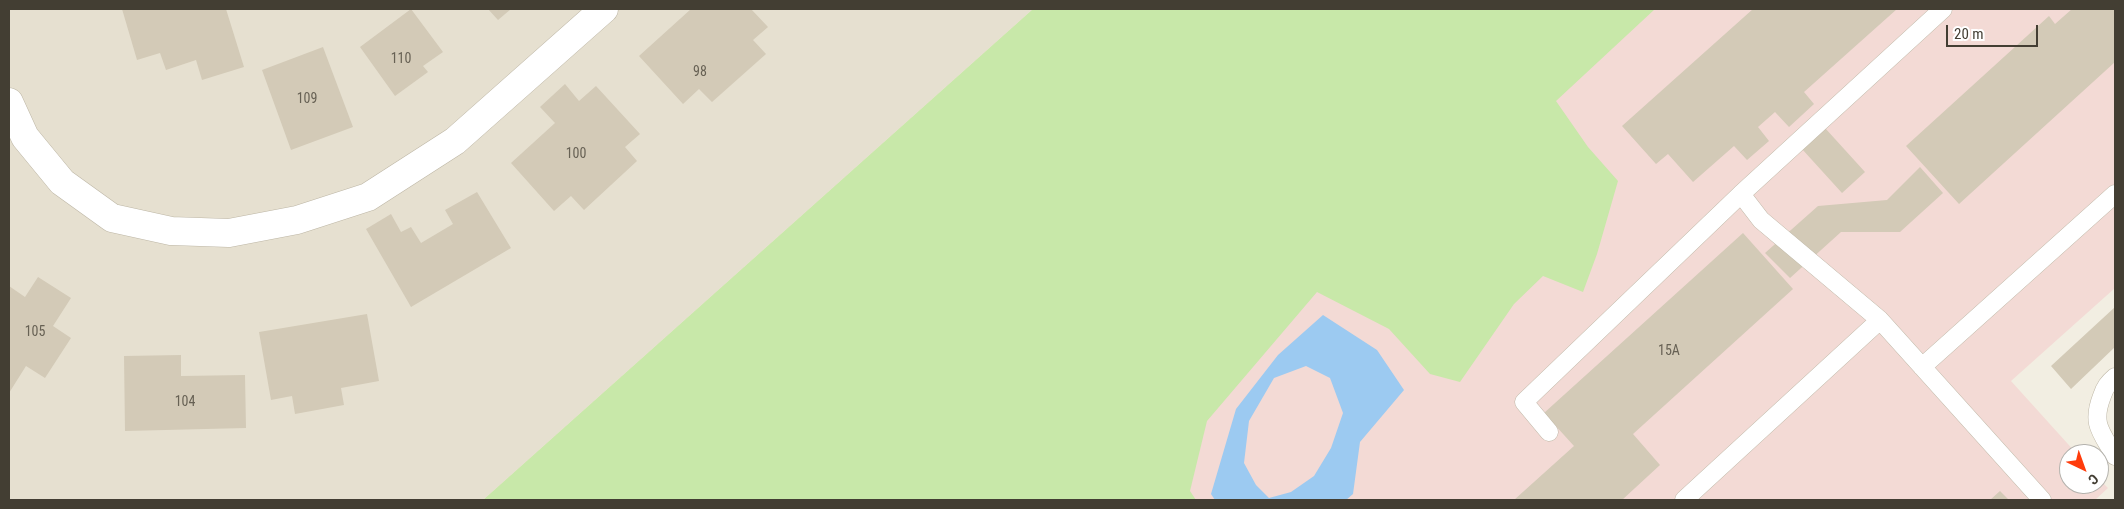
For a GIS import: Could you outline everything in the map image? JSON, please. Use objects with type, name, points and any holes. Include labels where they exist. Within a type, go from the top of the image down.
[{"type":"street","points":[[9,102],[25,137],[62,182],[112,218],[171,231],[229,233],[297,220],[368,196],[455,141],[604,9]]},
{"type":"lane","points":[[1549,432],[1524,402],[1741,194],[1943,9]]},
{"type":"lane","points":[[1741,194],[1761,220],[1880,320],[2042,500]]},
{"type":"lane","points":[[1922,367],[2115,194]]},
{"type":"lane","points":[[1684,500],[1880,320]]},
{"type":"lane","points":[[2115,377],[2106,384],[2096,411],[2098,427],[2115,456]]},
{"type":"shaded area","points":[[9,9],[1033,9],[483,500],[9,500]]},
{"type":"shaded area","points":[[1033,9],[2115,9],[2115,288],[2011,381],[2068,444],[2059,444],[2059,494],[2102,494],[2095,500],[483,500]]},
{"type":"green space","points":[[1033,9],[1655,9],[1556,101],[1588,147],[1618,181],[1597,254],[1583,292],[1543,276],[1514,304],[1460,382],[1430,374],[1389,329],[1317,292],[1207,421],[1190,491],[1196,500],[483,500]]},
{"type":"water","points":[[1323,315],[1377,350],[1404,390],[1360,442],[1353,494],[1346,500],[1215,500],[1211,494],[1236,409],[1278,355]],"holes":[[[1306,366],[1330,378],[1343,413],[1331,448],[1314,476],[1291,492],[1269,498],[1256,485],[1244,463],[1249,421],[1274,378]]]},
{"type":"building","points":[[122,9],[226,9],[244,67],[202,80],[196,60],[166,70],[160,53],[137,60]]},
{"type":"building","points":[[411,9],[443,52],[423,66],[428,72],[395,96],[360,47]]},
{"type":"building","points":[[488,9],[511,9],[498,20]]},
{"type":"building","points":[[691,9],[751,9],[768,27],[753,40],[766,54],[712,102],[699,89],[683,104],[639,56]]},
{"type":"building","points":[[1753,9],[1897,9],[1804,92],[1814,104],[1789,127],[1775,112],[1758,127],[1769,141],[1747,160],[1734,146],[1693,182],[1668,154],[1656,164],[1622,126]]},
{"type":"building","points":[[2072,9],[2115,9],[2115,62],[1959,204],[1906,146],[2049,16],[2055,24]]},
{"type":"building","points":[[323,47],[353,127],[291,150],[262,70]]},
{"type":"building","points":[[565,84],[579,101],[596,86],[640,134],[625,147],[637,161],[584,210],[571,196],[554,211],[511,163],[555,123],[540,107]]},
{"type":"building","points":[[1825,128],[1865,172],[1842,193],[1802,149]]},
{"type":"building","points":[[1920,167],[1943,193],[1900,232],[1841,232],[1790,278],[1765,253],[1818,206],[1887,200]]},
{"type":"building","points":[[477,192],[511,248],[411,307],[366,229],[391,214],[401,232],[411,227],[421,243],[453,224],[445,210]]},
{"type":"building","points":[[1743,233],[1793,289],[1633,434],[1660,465],[1622,500],[1514,500],[1574,446],[1544,413]]},
{"type":"building","points":[[38,277],[71,298],[53,326],[71,338],[45,378],[26,366],[9,393],[9,286],[25,297]]},
{"type":"building","points":[[2115,307],[2115,347],[2071,389],[2051,366]]},
{"type":"building","points":[[367,314],[379,381],[341,388],[344,405],[295,414],[292,396],[271,400],[259,332]]},
{"type":"building","points":[[181,355],[181,376],[245,375],[246,428],[125,431],[124,356]]},
{"type":"building","points":[[2000,491],[2009,500],[1990,500]]}]
